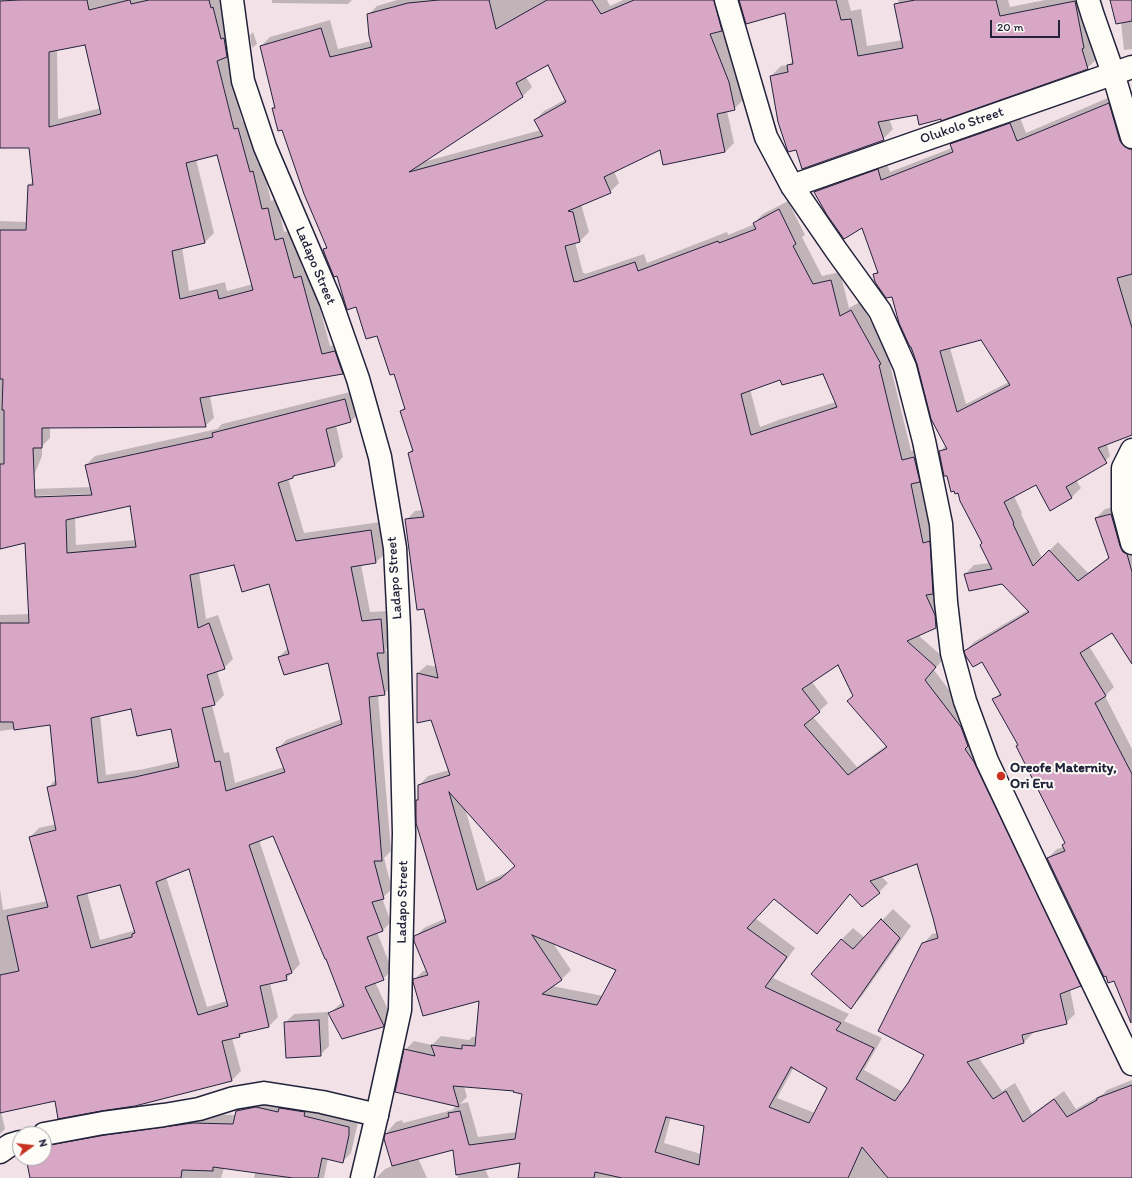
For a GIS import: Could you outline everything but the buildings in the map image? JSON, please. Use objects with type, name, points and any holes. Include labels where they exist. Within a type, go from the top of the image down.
[{"type":"street","name":"Ladapo Street","points":[[232,0],[243,81],[265,147],[331,302],[358,379],[380,457],[395,548],[399,627],[404,833],[400,1010],[362,1178]]},
{"type":"street","points":[[726,0],[766,137],[792,186],[880,311],[905,367],[924,440],[941,524],[946,602],[952,653],[965,701],[987,761],[1132,1064]]},
{"type":"street","points":[[1088,0],[1092,16],[1122,70],[1132,137]]},
{"type":"street","name":"Olukolo Street","points":[[792,186],[1122,70]]},
{"type":"street","points":[[1132,450],[1123,468],[1123,509],[1132,543]]},
{"type":"street","points":[[52,1133],[103,1123],[199,1109],[234,1098],[264,1093],[322,1102],[377,1116]]},
{"type":"street","points":[[0,1152],[12,1144]]},
{"type":"place","name":"Oreofe Maternity, Ori Eru","points":[[1001,776]]}]
